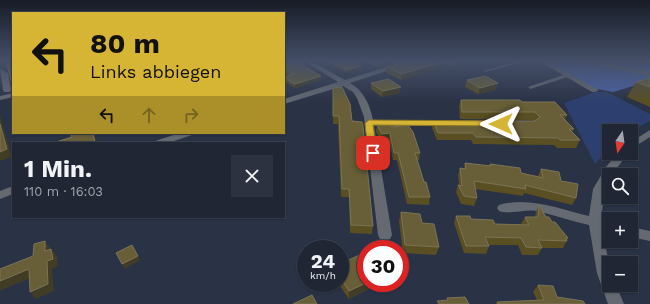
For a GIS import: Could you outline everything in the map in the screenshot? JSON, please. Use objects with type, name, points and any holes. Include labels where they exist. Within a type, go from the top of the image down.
[{"type":"street","points":[[0,98],[10,93],[5,75]]},
{"type":"street","points":[[332,75],[356,90],[361,96],[369,123],[385,235]]},
{"type":"street","points":[[285,102],[366,75]]},
{"type":"street","points":[[569,75],[595,90]]},
{"type":"street","points":[[369,123],[455,123]]},
{"type":"street","points":[[638,141],[650,133]]},
{"type":"street","points":[[161,142],[186,134]]},
{"type":"street","points":[[616,304],[604,273],[594,221],[599,189],[610,169],[617,160]]},
{"type":"street","points":[[0,194],[12,190]]},
{"type":"street","points":[[503,208],[521,206],[536,207],[602,224]]},
{"type":"street","points":[[638,233],[650,236]]},
{"type":"lane","points":[[530,87],[568,75]]},
{"type":"shaded area","points":[[569,75],[650,75],[650,81],[613,92],[593,88]]},
{"type":"shaded area","points":[[596,92],[607,92],[650,114],[650,121],[638,127],[638,124],[602,124],[602,156],[595,164],[564,103]]},
{"type":"building","points":[[10,75],[12,75],[12,84]]},
{"type":"building","points":[[289,75],[321,76],[295,84],[285,77]]},
{"type":"building","points":[[485,76],[498,83],[480,88],[467,80]]},
{"type":"building","points":[[650,78],[650,87],[636,82]]},
{"type":"building","points":[[389,79],[401,87],[383,91],[371,83]]},
{"type":"building","points":[[342,87],[350,104],[352,121],[362,122],[363,126],[373,226],[351,225],[349,189],[342,189],[339,116],[333,116],[333,88]]},
{"type":"building","points":[[461,100],[520,100],[522,102],[555,102],[567,115],[560,115],[574,129],[569,129],[580,140],[560,140],[558,138],[476,137],[473,133],[438,133],[433,121],[535,121],[540,117],[535,112],[462,112]]},
{"type":"building","points":[[0,124],[7,149],[0,152]]},
{"type":"building","points":[[390,124],[392,127],[408,125],[413,132],[420,153],[415,153],[430,197],[409,197],[398,153],[394,153],[390,133],[382,134],[377,125]]},
{"type":"building","points":[[93,134],[95,142],[56,142],[72,137],[71,135]]},
{"type":"building","points":[[465,163],[491,166],[490,164],[520,168],[521,173],[543,178],[541,169],[559,172],[561,181],[578,184],[576,198],[525,185],[526,189],[474,181],[477,198],[464,196],[458,185],[462,186],[460,168],[466,169]]},
{"type":"building","points":[[539,205],[546,217],[549,217],[552,222],[555,222],[568,238],[566,238],[567,241],[538,240],[542,248],[526,247],[521,238],[485,237],[489,246],[466,246],[456,216],[470,216],[471,219],[493,220],[495,224],[529,225],[525,217],[538,217]]},
{"type":"building","points":[[401,212],[420,214],[422,223],[434,224],[439,247],[409,245],[409,240],[404,240]]},
{"type":"building","points":[[45,241],[45,251],[51,249],[53,259],[47,261],[48,284],[30,292],[29,269],[0,281],[0,269],[33,256],[34,244]]},
{"type":"building","points":[[132,245],[138,256],[122,264],[116,253]]},
{"type":"building","points":[[357,256],[357,287],[349,291],[349,260]]},
{"type":"building","points":[[538,285],[553,286],[557,297],[583,301],[585,304],[498,304],[497,302],[544,300]]},
{"type":"building","points":[[312,295],[317,304],[293,304]]},
{"type":"building","points":[[465,297],[469,304],[439,304],[437,301],[448,300],[447,298]]},
{"type":"route","points":[[373,153],[369,123],[501,124]]}]
